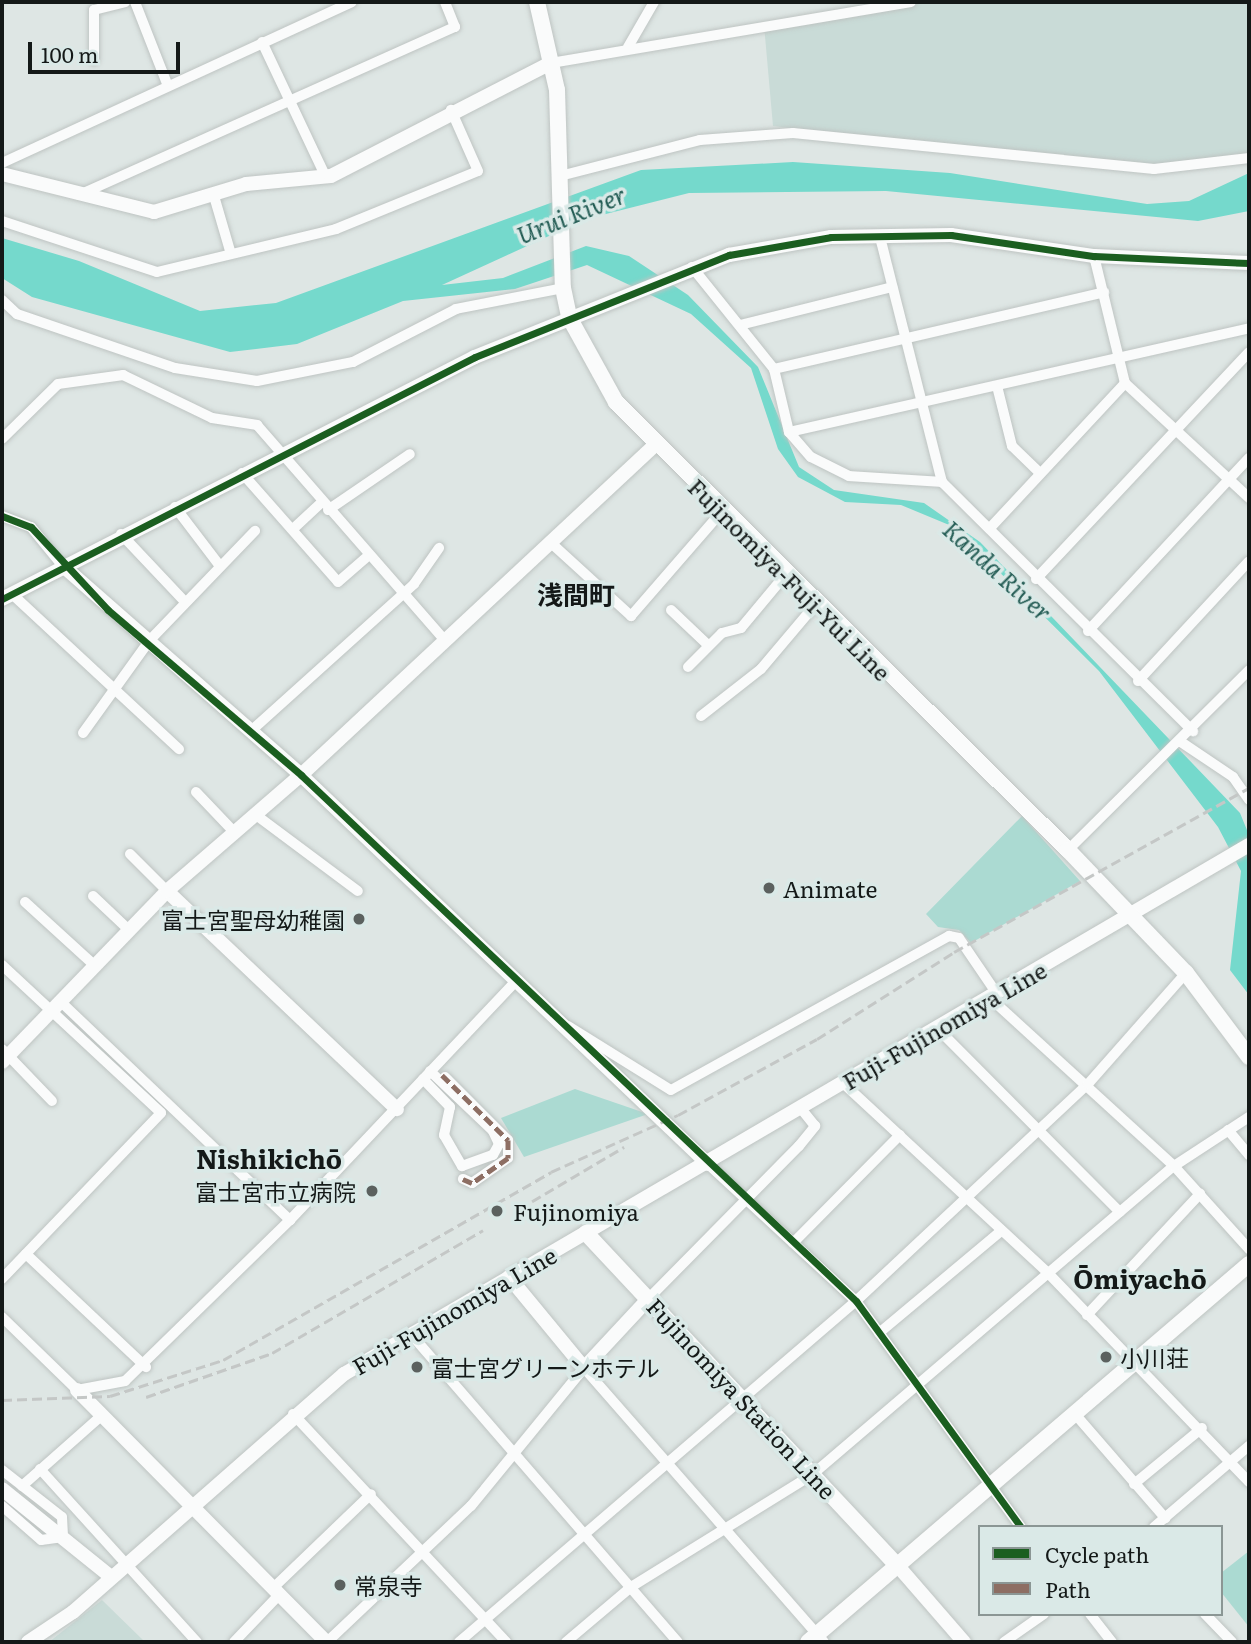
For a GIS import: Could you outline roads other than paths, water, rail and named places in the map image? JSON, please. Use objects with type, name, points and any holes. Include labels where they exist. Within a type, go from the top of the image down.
[{"type":"main road","name":"Fujinomiya-Fuji-Yui Line","points":[[537,2],[551,63],[560,176],[563,288],[569,317],[616,402],[654,446],[723,510],[1068,850],[1186,973],[1249,1058]]},
{"type":"main road","name":"Fujinomiya Station Line","points":[[586,1233],[897,1564]]},
{"type":"main road","points":[[816,1639],[897,1564],[1249,1264]]},
{"type":"street","points":[[94,60],[94,10],[125,2]]},
{"type":"street","points":[[135,2],[168,86]]},
{"type":"street","points":[[2,163],[352,2]]},
{"type":"street","points":[[78,195],[455,27],[445,2]]},
{"type":"street","points":[[628,47],[654,2]]},
{"type":"street","points":[[2,174],[142,212],[215,196],[246,184],[325,175],[451,110],[551,63],[628,47],[911,2]]},
{"type":"street","points":[[262,43],[325,175]]},
{"type":"street","points":[[2,221],[157,272],[336,229],[478,171],[451,110]]},
{"type":"street","points":[[560,176],[700,139],[793,133],[1154,169],[1249,158]]},
{"type":"street","points":[[215,196],[231,254]]},
{"type":"street","points":[[179,749],[118,689],[104,684],[7,596],[242,473],[569,317],[635,288],[688,269],[786,243],[951,235],[1094,256],[1249,263]]},
{"type":"street","points":[[880,237],[919,400],[942,482],[1138,681],[1193,731]]},
{"type":"street","points":[[1094,256],[1125,383],[1249,498]]},
{"type":"street","points":[[688,269],[740,325],[774,369],[789,432],[833,472],[942,482]]},
{"type":"street","points":[[740,325],[892,287]]},
{"type":"street","points":[[2,300],[17,314],[175,368],[257,382],[353,362],[456,309],[563,288]]},
{"type":"street","points":[[774,369],[1104,292]]},
{"type":"street","points":[[789,432],[919,400],[997,386],[1249,328]]},
{"type":"street","points":[[1036,579],[1177,432],[1249,352]]},
{"type":"street","points":[[2,439],[58,384],[123,375],[212,418],[257,425],[324,507],[443,638]]},
{"type":"street","points":[[990,528],[1125,383]]},
{"type":"street","points":[[997,386],[1012,446],[1040,473]]},
{"type":"street","points":[[52,1101],[4,1055],[56,1006],[167,891],[302,775],[443,638],[654,446]]},
{"type":"street","points":[[293,529],[410,454]]},
{"type":"street","points":[[1088,631],[1249,458]]},
{"type":"street","points":[[242,473],[338,582],[368,556]]},
{"type":"street","points":[[175,507],[220,566]]},
{"type":"street","points":[[550,542],[631,616],[723,510]]},
{"type":"street","points":[[2,516],[30,527],[62,565],[302,775],[708,1164],[747,1197],[856,1301],[989,1488],[1019,1525]]},
{"type":"street","points":[[83,733],[118,689],[149,641],[255,531]]},
{"type":"street","points":[[121,534],[185,602]]},
{"type":"street","points":[[252,730],[401,594],[439,548]]},
{"type":"street","points":[[1138,681],[1249,561]]},
{"type":"street","points":[[688,667],[708,645],[741,628],[786,574]]},
{"type":"street","points":[[701,716],[761,669],[816,604]]},
{"type":"street","points":[[671,610],[708,645]]},
{"type":"street","points":[[1068,850],[1193,731],[1249,670]]},
{"type":"street","points":[[1178,745],[1233,777],[1249,800]]},
{"type":"street","points":[[196,792],[235,833]]},
{"type":"street","points":[[256,816],[358,891]]},
{"type":"street","name":"Fuji-Fujinomiya Line","points":[[28,1642],[127,1565],[293,1414],[410,1333],[801,1110],[1249,845]]},
{"type":"street","points":[[130,854],[397,1109]]},
{"type":"street","points":[[93,896],[129,930]]},
{"type":"street","points":[[25,902],[95,966]]},
{"type":"street","points":[[565,1025],[671,1090],[950,936],[959,938],[993,996],[1174,1166],[1249,1249]]},
{"type":"street","points":[[2,965],[56,1006],[290,1220]]},
{"type":"street","points":[[459,1642],[663,1460],[856,1301],[1088,1084],[1186,973]]},
{"type":"street","points":[[77,1390],[125,1381],[146,1367],[397,1109],[517,980]]},
{"type":"street","points":[[2,1279],[161,1113],[56,1006]]},
{"type":"street","points":[[938,1029],[1120,1212]]},
{"type":"street","points":[[426,1075],[493,1131],[499,1143],[494,1155],[462,1166],[444,1135],[450,1107],[426,1075]]},
{"type":"street","points":[[442,1075],[508,1140],[508,1158],[472,1183],[463,1179]]},
{"type":"street","points":[[844,1084],[1048,1273],[1202,1428],[1249,1482]]},
{"type":"street","points":[[2,1318],[194,1506],[275,1592],[327,1642],[427,1552],[515,1453],[584,1368],[815,1126],[801,1110]]},
{"type":"street","points":[[566,1642],[631,1587],[813,1474],[1174,1166],[1249,1117]]},
{"type":"street","points":[[1228,1130],[1249,1155]]},
{"type":"street","points":[[793,1243],[900,1135]]},
{"type":"street","points":[[1087,1315],[1200,1194]]},
{"type":"street","points":[[879,1333],[1002,1230]]},
{"type":"street","points":[[26,1254],[146,1367]]},
{"type":"street","points":[[509,1277],[816,1639]]},
{"type":"street","points":[[410,1333],[678,1642]]},
{"type":"street","points":[[1074,1413],[1165,1518]]},
{"type":"street","points":[[293,1414],[427,1552],[506,1642]]},
{"type":"street","points":[[23,1486],[102,1416]]},
{"type":"street","points":[[1134,1484],[1202,1428]]},
{"type":"street","points":[[1156,1525],[1249,1446]]},
{"type":"street","points":[[40,1469],[197,1642]]},
{"type":"street","points":[[2,1470],[62,1517],[63,1537]]},
{"type":"street","points":[[2,1489],[111,1577]]},
{"type":"street","points":[[234,1642],[275,1592],[370,1494]]},
{"type":"street","points":[[2,1506],[41,1540],[63,1537]]},
{"type":"street","points":[[897,1564],[964,1642]]},
{"type":"street","points":[[1004,1642],[1041,1616]]},
{"type":"street","points":[[1092,1616],[1112,1642]]},
{"type":"street","points":[[1207,1616],[1232,1642]]},
{"type":"water","points":[[793,162],[950,173],[1147,204],[1189,201],[1249,173],[1249,211],[1198,221],[886,191],[689,193],[586,219],[442,285],[503,278],[586,246],[629,256],[688,295],[758,367],[799,467],[834,490],[924,503],[980,542],[1240,813],[1249,835],[1249,995],[1230,970],[1241,871],[1218,827],[1099,671],[954,527],[901,505],[845,502],[798,477],[778,449],[751,368],[691,314],[587,265],[515,289],[403,301],[297,344],[230,352],[32,297],[2,278],[2,238],[79,261],[200,311],[276,303],[641,170]]},
{"type":"railway","points":[[2,1400],[110,1396],[223,1360],[551,1172],[678,1115],[817,1039],[954,952],[1249,788]]},
{"type":"railway","points":[[519,1209],[624,1147]]},
{"type":"railway","points":[[146,1397],[272,1353],[483,1230]]},
{"type":"place","name":"Animate","points":[[769,888]]},
{"type":"place","name":"富士宮聖母幼稚園","points":[[359,919]]},
{"type":"place","name":"富士宮市立病院","points":[[372,1191]]},
{"type":"place","name":"Fujinomiya","points":[[497,1211]]},
{"type":"place","name":"小川荘","points":[[1106,1357]]},
{"type":"place","name":"富士宮グリーンホテル","points":[[417,1367]]},
{"type":"place","name":"常泉寺","points":[[340,1585]]},
{"type":"district","name":"浅間町","points":[[576,594]]},
{"type":"district","name":"Nishikichō","points":[[269,1158]]},
{"type":"district","name":"Ōmiyachō","points":[[1140,1278]]},
{"type":"water label","name":"Urui River","points":[[571,214]]},
{"type":"water label","name":"Kanda River","points":[[998,570]]}]
